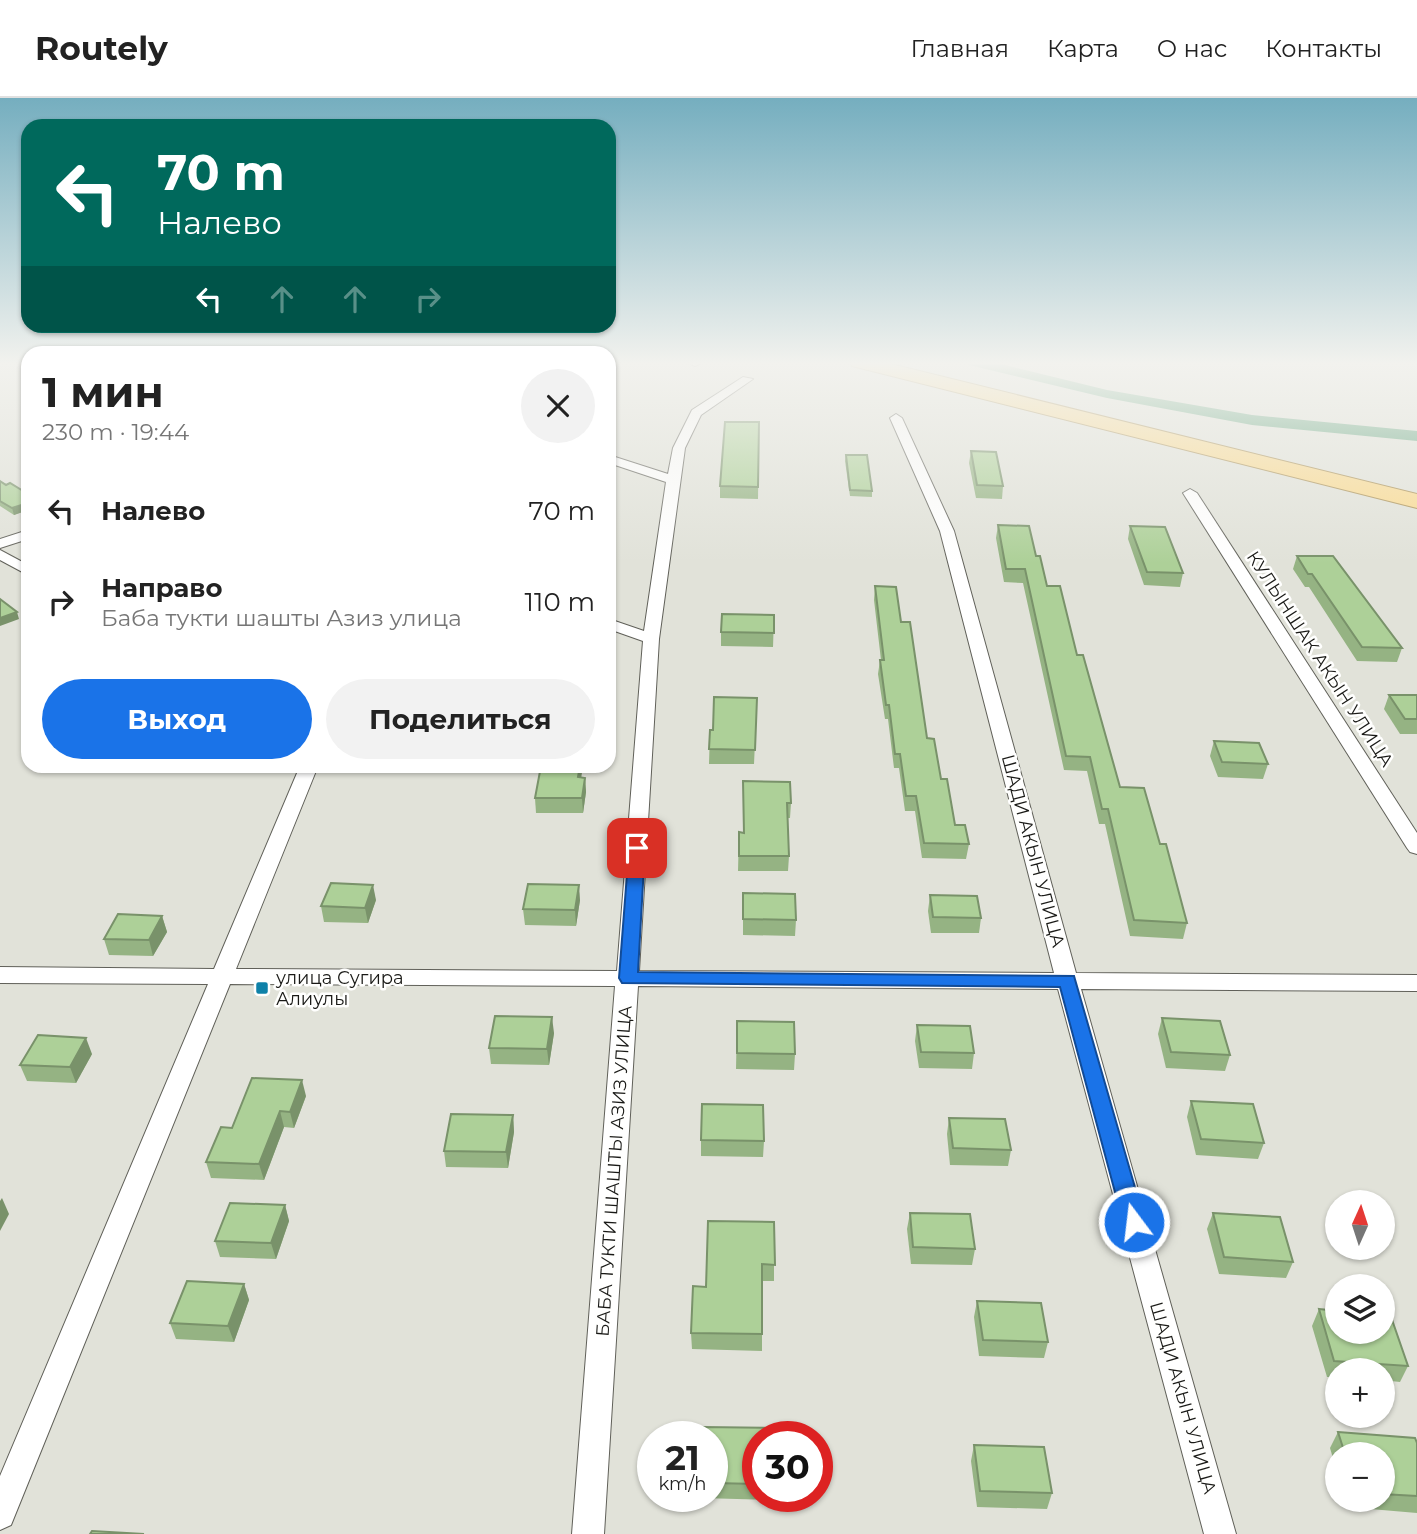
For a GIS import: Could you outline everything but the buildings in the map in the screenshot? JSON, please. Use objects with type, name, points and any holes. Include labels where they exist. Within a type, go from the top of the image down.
[{"type":"highway","points":[[1139,429],[1364,483],[1417,490]]},
{"type":"highway","points":[[1151,429],[1364,483],[1417,501]]},
{"type":"street","name":"БАБА ТУКТИ ШАШТЫ АЗИЗ УЛИЦА","points":[[588,1534],[651,639],[673,480],[680,448],[688,429]]},
{"type":"street","name":"ШАДИ АКЫН УЛИЦА","points":[[901,429],[947,531],[1220,1534]]},
{"type":"street","points":[[616,461],[673,480]]},
{"type":"street","name":"КУЛЫНШАК АКЫН УЛИЦА","points":[[1189,493],[1417,848]]},
{"type":"street","points":[[0,544],[21,536]]},
{"type":"street","points":[[0,554],[21,567]]},
{"type":"street","points":[[616,626],[651,639]]},
{"type":"street","points":[[0,1514],[306,773]]},
{"type":"street","points":[[0,975],[1417,983]]},
{"type":"waterway","points":[[1345,429],[1417,436]]},
{"type":"place","name":"улица Сугира Алиулы","points":[[262,988]]},
{"type":"route","points":[[637,848],[628,978],[1068,981],[1134,1222]]}]
